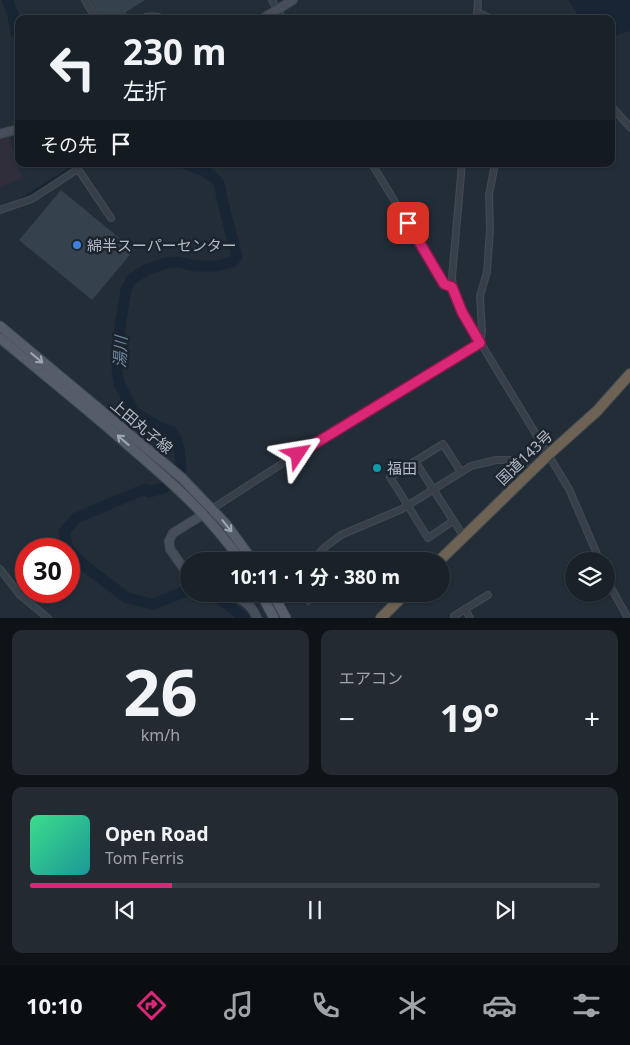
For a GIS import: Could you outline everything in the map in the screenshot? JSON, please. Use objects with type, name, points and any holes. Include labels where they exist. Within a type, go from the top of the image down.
[{"type":"highway","name":"国道143号","points":[[448,552],[548,454],[597,411],[630,374]]},
{"type":"highway","points":[[381,618],[397,602]]},
{"type":"main road","name":"上田丸子線","points":[[0,326],[182,478],[212,509],[246,552]]},
{"type":"main road","name":"上田丸子線","points":[[0,338],[160,472],[204,514],[234,552]]},
{"type":"main road","points":[[265,602],[274,618]]},
{"type":"main road","points":[[279,604],[286,618]]},
{"type":"street","points":[[85,0],[94,15]]},
{"type":"street","points":[[272,0],[281,15]]},
{"type":"street","points":[[269,15],[293,0]]},
{"type":"street","points":[[477,15],[478,0]]},
{"type":"street","points":[[477,12],[483,15]]},
{"type":"street","points":[[615,110],[630,127]]},
{"type":"street","points":[[0,134],[15,130]]},
{"type":"street","points":[[374,167],[444,284],[452,287]]},
{"type":"street","points":[[462,167],[452,287],[462,312],[568,488],[596,552]]},
{"type":"street","points":[[180,563],[170,549],[169,542],[173,533],[330,433],[480,343],[482,332],[480,296],[487,272],[490,230],[489,195],[494,167]]},
{"type":"street","points":[[0,210],[32,199],[78,169],[111,218]]},
{"type":"street","points":[[453,521],[428,538],[390,477],[443,444],[461,472]]},
{"type":"street","points":[[320,552],[341,535],[407,506],[470,466],[496,460],[511,460],[522,462],[532,470]]},
{"type":"street","points":[[415,461],[464,537]]},
{"type":"street","points":[[0,569],[15,588]]},
{"type":"street","points":[[615,595],[628,618]]},
{"type":"street","points":[[454,616],[488,596]]},
{"type":"street","points":[[245,602],[253,609],[257,618]]},
{"type":"street","points":[[30,603],[48,618]]},
{"type":"street","points":[[465,609],[470,618]]},
{"type":"shaded area","points":[[9,135],[15,155],[15,167],[18,167],[22,179],[0,187],[0,137]]},
{"type":"water","points":[[568,0],[630,0],[630,31],[615,36],[615,15],[578,15]]},
{"type":"building","points":[[90,0],[145,0],[126,12],[125,15],[99,15]]},
{"type":"building","name":"綿半スーパーセンター","points":[[61,190],[134,250],[92,300],[19,240]]},
{"type":"building","points":[[304,602],[312,603],[308,606]]},
{"type":"waterway","name":"湯川","points":[[7,0],[13,14],[15,27]]},
{"type":"waterway","points":[[23,200],[75,167]]},
{"type":"waterway","name":"湯川","points":[[65,538],[64,532],[76,518],[145,489],[149,492],[164,488],[176,479],[181,468],[179,448],[171,431],[161,428],[134,412],[119,383],[117,371],[120,327],[126,289],[132,279],[146,270],[166,263],[178,262],[195,266],[216,266],[232,262],[237,257],[221,195],[221,188],[215,178],[193,167]]},
{"type":"waterway","name":"湯川","points":[[80,561],[127,598],[153,604],[180,594]]},
{"type":"waterway","name":"湯川","points":[[224,602],[244,618]]},
{"type":"place","name":"綿半スーパーセンター","points":[[77,245]]},
{"type":"place","name":"福田","points":[[377,468]]},
{"type":"route","points":[[298,454],[480,343],[462,312],[452,287],[444,284],[408,223]]}]
